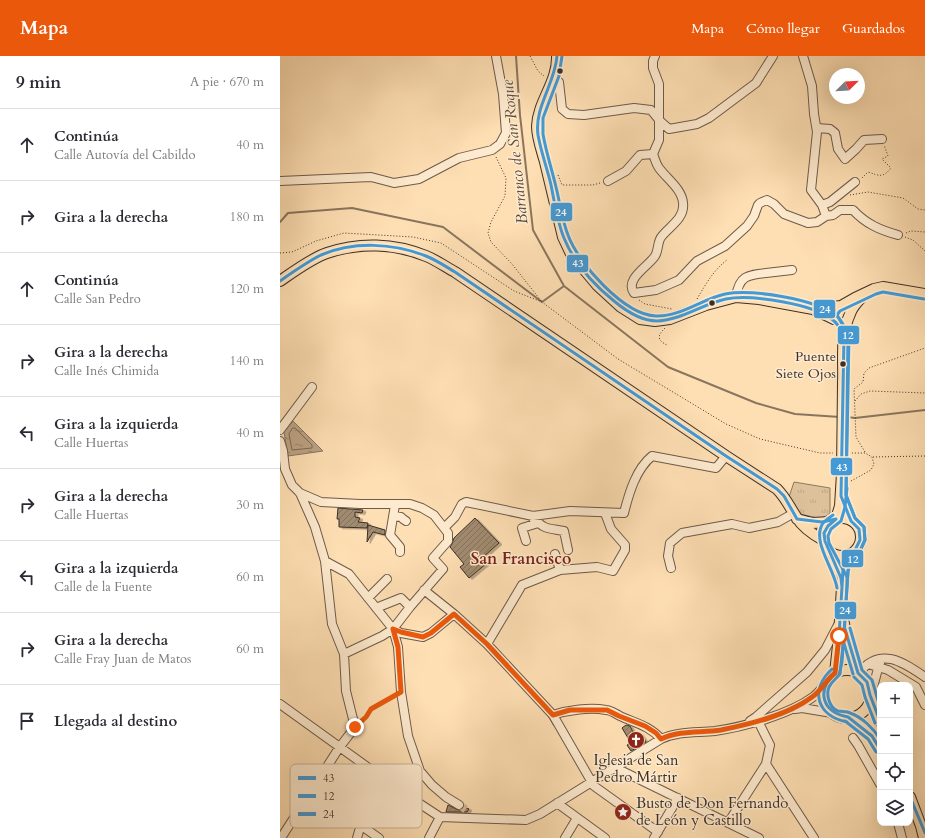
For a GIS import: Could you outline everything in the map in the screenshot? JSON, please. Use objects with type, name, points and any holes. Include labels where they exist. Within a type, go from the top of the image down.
[{"type":"main road","points":[[557,56],[557,63],[550,78],[537,126],[540,143],[563,237],[571,254],[578,264],[608,297],[640,319],[655,321],[682,316],[706,306],[736,297],[759,299],[813,309],[841,323],[848,317],[855,304],[865,294]]},
{"type":"main road","points":[[280,281],[298,268],[326,253],[354,246],[382,245],[405,248],[427,256],[455,272],[777,489],[784,496],[795,516],[805,528],[823,540],[842,579]]},
{"type":"main road","points":[[813,309],[838,306],[874,289],[883,287],[925,294]]},
{"type":"main road","points":[[823,540],[824,530],[833,521],[840,506],[842,485],[844,336],[848,309],[838,306]]},
{"type":"main road","points":[[838,306],[832,314],[844,336]]},
{"type":"main road","points":[[835,673],[841,609],[842,579],[845,562],[847,557],[858,546],[860,534],[859,529],[851,521],[841,496]]},
{"type":"main road","points":[[795,516],[812,523],[833,521],[841,518],[851,521]]},
{"type":"main road","points":[[829,550],[839,556],[850,554]]},
{"type":"main road","points":[[841,609],[846,637],[859,673],[867,682],[879,718]]},
{"type":"main road","points":[[859,673],[850,670],[842,670],[830,676],[824,686],[823,694],[827,708],[837,716],[855,716],[866,708],[870,694]]},
{"type":"main road","points":[[848,717],[872,736],[877,744]]},
{"type":"main road","points":[[913,805],[923,830],[923,838]]},
{"type":"main road","points":[[913,815],[923,838]]},
{"type":"main road","points":[[913,821],[917,838]]},
{"type":"street","points":[[280,181],[371,177],[394,183],[419,179],[459,158],[492,150],[500,144],[506,133],[503,94],[496,56]]},
{"type":"street","points":[[655,56],[653,68],[659,84],[660,121],[659,140],[653,154],[659,167],[678,190],[684,203],[682,213],[674,224],[661,237],[656,255],[634,279],[632,285],[634,293],[656,290],[679,280],[697,261],[725,246],[747,226],[754,216],[758,206],[763,201],[771,201],[784,214],[808,223],[817,222],[840,210],[853,210],[862,219],[881,230],[898,235]]},
{"type":"street","points":[[550,78],[559,82],[562,109],[568,114],[584,115],[634,108],[651,110],[669,129],[697,124],[709,118],[756,83],[773,56]]},
{"type":"street","points":[[803,56],[812,86],[814,114],[818,132],[812,190],[822,205],[826,216]]},
{"type":"street","points":[[816,128],[830,129],[835,133],[838,149],[845,159],[864,140],[882,139]]},
{"type":"street","points":[[608,181],[626,171],[640,155],[653,154]]},
{"type":"street","points":[[822,205],[830,202],[855,182]]},
{"type":"street","points":[[736,297],[741,280],[749,274],[792,270]]},
{"type":"street","points":[[280,430],[312,388]]},
{"type":"street","points":[[280,441],[283,451],[282,471],[300,494],[315,527],[325,561],[332,624],[344,654],[346,691],[355,727],[330,764]]},
{"type":"street","points":[[445,527],[454,517],[462,504],[466,502],[533,516],[570,511],[624,513],[629,491],[645,462],[652,456],[716,468],[726,456]]},
{"type":"street","points":[[300,494],[321,502],[395,505],[410,504],[422,508],[434,515],[445,527],[448,533],[448,541],[433,558],[443,569],[393,629],[382,636],[344,654]]},
{"type":"street","points":[[395,505],[390,534],[400,547],[400,552]]},
{"type":"street","points":[[487,644],[522,585],[560,570],[597,567],[613,571],[625,550],[625,545],[611,529],[605,513]]},
{"type":"street","points":[[394,516],[401,517],[406,521]]},
{"type":"street","points":[[526,541],[522,528],[534,524],[533,516]]},
{"type":"street","points":[[533,516],[544,528],[564,531],[568,550]]},
{"type":"street","points":[[671,568],[668,556],[670,543],[682,533],[732,524],[749,528],[778,522],[795,516]]},
{"type":"street","points":[[555,554],[560,570]]},
{"type":"street","points":[[325,561],[349,574],[393,629],[398,647],[401,692],[408,736],[418,764]]},
{"type":"street","points":[[368,598],[387,579]]},
{"type":"street","points":[[424,590],[454,614],[487,644],[553,715],[594,786],[656,835],[678,798]]},
{"type":"street","points":[[376,608],[401,598],[410,607]]},
{"type":"street","points":[[393,629],[423,637],[431,633],[454,614]]},
{"type":"street","points":[[740,726],[756,717],[807,672],[825,650],[840,622]]},
{"type":"street","points":[[859,673],[865,665],[890,658],[925,676]]},
{"type":"street","points":[[870,694],[883,659]]},
{"type":"street","points":[[868,664],[888,670],[916,687],[925,705]]},
{"type":"street","points":[[422,804],[440,816],[526,820],[557,804],[661,739],[670,735],[715,731],[758,721],[792,709],[813,697],[824,686]]},
{"type":"street","points":[[280,704],[363,764]]},
{"type":"street","points":[[792,709],[802,708],[832,713]]},
{"type":"street","points":[[553,715],[570,710],[607,710],[645,726],[656,733],[661,739]]},
{"type":"street","points":[[728,823],[766,764],[770,745],[758,721]]},
{"type":"street","points":[[853,738],[877,779]]},
{"type":"street","points":[[766,764],[814,838]]},
{"type":"street","points":[[616,768],[759,838]]},
{"type":"street","points":[[422,772],[432,785],[458,805]]},
{"type":"street","points":[[557,804],[605,838]]},
{"type":"street","points":[[468,811],[473,818]]},
{"type":"street","points":[[429,838],[440,816]]},
{"type":"street","points":[[565,838],[577,818]]},
{"type":"street","points":[[281,838],[290,824]]},
{"type":"street","points":[[899,826],[902,838]]},
{"type":"street","points":[[357,838],[360,828]]},
{"type":"street","points":[[366,828],[379,838]]},
{"type":"path","points":[[530,56],[538,71],[544,76],[550,78]]},
{"type":"path","points":[[855,182],[862,179],[868,172],[880,176],[886,174],[891,168],[882,159],[888,156],[882,139]]},
{"type":"path","points":[[492,150],[506,178],[505,196],[491,222],[488,233],[491,242],[512,264],[542,302],[618,359],[726,424],[760,439],[820,453],[835,453]]},
{"type":"path","points":[[556,172],[562,185],[593,185],[608,181]]},
{"type":"path","points":[[838,196],[868,192],[903,198],[918,209],[925,210]]},
{"type":"path","points":[[898,235],[911,231],[925,232]]},
{"type":"path","points":[[898,235],[913,240],[925,251]]},
{"type":"path","points":[[695,302],[715,270],[728,259]]},
{"type":"path","points":[[634,293],[635,297],[645,304],[670,309],[676,308]]},
{"type":"path","points":[[666,328],[659,334],[659,338],[661,342],[667,345]]},
{"type":"path","points":[[865,453],[856,437],[854,389],[863,382],[864,373],[869,368],[925,348]]},
{"type":"path","points":[[854,402],[861,394],[870,392],[925,394]]},
{"type":"path","points":[[850,453],[865,453],[872,457],[925,456]]},
{"type":"path","points":[[842,485],[871,470],[874,464],[872,457]]},
{"type":"path","points":[[355,727],[366,717],[371,709],[401,692]]},
{"type":"green space","points":[[794,482],[830,488],[830,513],[822,519],[800,514],[789,497]]},
{"type":"water","points":[[293,421],[323,451],[288,456],[284,432]]},
{"type":"building","points":[[338,508],[363,510],[362,513],[355,512],[355,517],[360,518],[358,522],[368,523],[367,528],[339,527],[339,519],[337,519]]},
{"type":"building","points":[[475,518],[499,543],[482,558],[487,563],[469,578],[460,567],[464,564],[450,547],[454,538]]},
{"type":"building","points":[[368,525],[385,530],[385,535],[373,532],[367,542]]},
{"type":"building","name":"Iglesia de San Pedro Mártir","points":[[626,725],[630,726],[635,736],[640,733],[646,742],[631,751],[627,745],[631,743],[622,728]]},
{"type":"building","points":[[448,805],[458,810],[462,810],[464,807],[469,809],[467,812],[446,812]]},
{"type":"waterway","name":"Barranco de San Roque","points":[[516,56],[520,115],[533,230],[564,286],[668,367],[756,403],[795,414],[840,417]]},
{"type":"waterway","points":[[280,222],[288,213],[352,208],[443,227],[542,302],[564,286]]},
{"type":"waterway","points":[[847,417],[855,418],[925,410]]},
{"type":"waterway","points":[[547,713],[554,725]]},
{"type":"tunnel","points":[[459,805],[468,811]]},
{"type":"transit line","name":"43","points":[[557,56],[553,76],[539,115],[538,135],[564,238],[573,256],[599,288],[629,312],[651,321],[675,318],[717,301],[726,299],[766,299],[798,305],[825,315],[839,326],[844,336],[841,496],[851,521],[859,529],[860,540],[855,550],[847,557],[843,570],[835,673]]},
{"type":"transit line","name":"24","points":[[562,56],[559,76],[543,118],[543,134],[568,235],[581,259],[604,286],[630,307],[643,313],[656,316],[674,314],[716,296],[725,294],[767,294],[799,300],[827,310],[837,316],[846,329],[848,334],[846,495],[855,518],[864,527],[865,540],[859,553],[851,560],[848,571],[842,662],[839,675],[829,687],[828,697],[832,707],[838,711],[849,712],[859,717],[871,727],[877,735]]},
{"type":"transit line","name":"43","points":[[280,281],[321,255],[347,247],[374,245],[387,246],[400,248],[426,256],[455,272],[777,489],[784,496],[797,519],[822,522],[836,519]]},
{"type":"transit line","name":"12","points":[[840,674],[848,571],[851,560],[859,553],[865,540],[864,527],[855,518],[846,495],[849,336],[837,315],[840,311],[883,292],[924,299]]},
{"type":"transit line","name":"24","points":[[847,488],[845,507],[841,521],[831,529],[828,536],[829,543],[847,577],[847,587]]},
{"type":"transit line","name":"12","points":[[833,515],[823,523],[820,530],[820,538],[824,555],[837,588]]},
{"type":"transit line","name":"43","points":[[836,519],[828,526],[824,533],[825,541],[841,578],[842,587]]},
{"type":"transit line","name":"24","points":[[850,628],[862,670],[872,680],[877,697]]},
{"type":"transit line","name":"43","points":[[845,629],[858,673]]},
{"type":"transit line","name":"12","points":[[840,630],[853,674]]},
{"type":"transit line","name":"12","points":[[832,669],[820,685],[820,701],[823,708],[829,714],[837,719],[847,722]]},
{"type":"transit line","name":"43","points":[[835,673],[825,687],[825,700],[827,706],[832,711],[848,717]]},
{"type":"transit line","name":"43","points":[[858,673],[867,682],[870,695],[879,718]]},
{"type":"transit line","name":"12","points":[[854,677],[862,685],[875,723]]},
{"type":"transit line","name":"43","points":[[848,717],[872,736],[877,744]]},
{"type":"transit line","name":"12","points":[[845,721],[868,739],[876,752]]},
{"type":"transit line","name":"43","points":[[913,804],[925,833]]},
{"type":"place","name":"Puente Siete Ojos","points":[[843,364]]},
{"type":"place","name":"Iglesia de San Pedro Mártir","points":[[636,740]]},
{"type":"place","name":"Busto de Don Fernando de León y Castillo","points":[[623,812]]},
{"type":"district","name":"San Francisco","points":[[521,559]]},
{"type":"route","points":[[355,727],[366,717],[371,709],[401,692],[398,647],[393,629],[423,637],[431,633],[454,614],[487,644],[553,715],[570,710],[607,710],[645,726],[656,733],[661,739],[670,735],[688,732],[715,731],[740,726],[792,709],[805,702],[813,697],[824,686],[830,676],[835,673],[839,636]]}]
